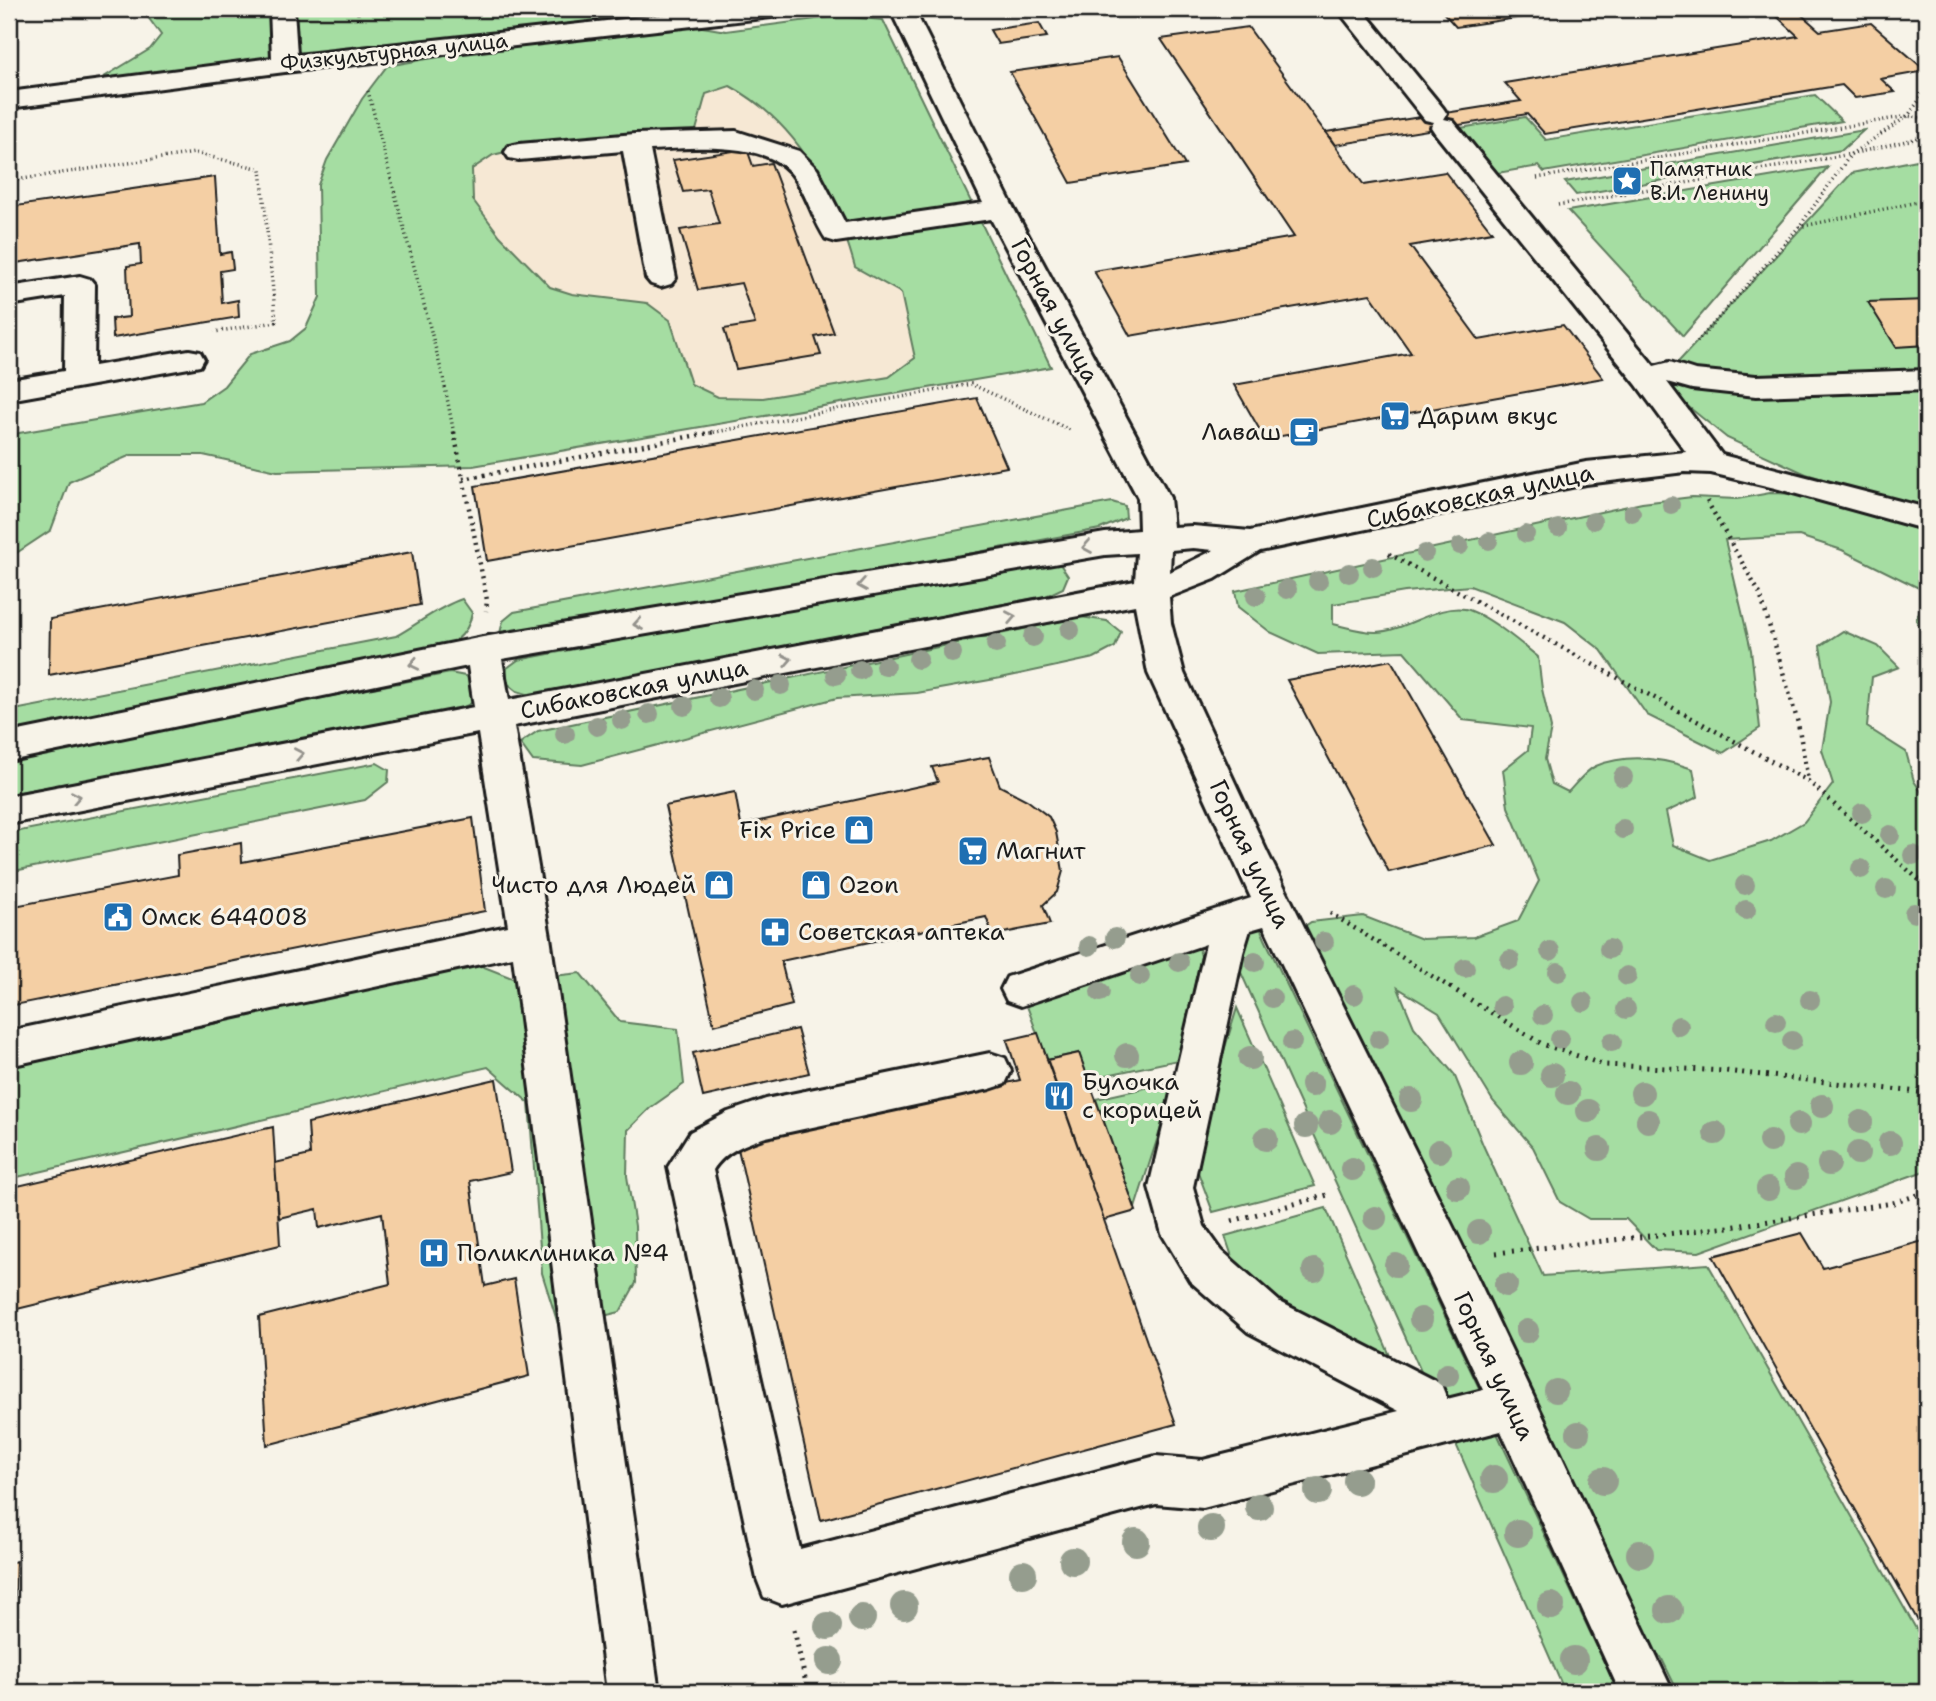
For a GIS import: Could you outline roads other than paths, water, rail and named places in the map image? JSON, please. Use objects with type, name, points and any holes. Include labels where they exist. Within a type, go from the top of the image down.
[{"type":"street","points":[[282,9],[285,64]]},
{"type":"street","name":"Физкультурная улица","points":[[9,100],[285,64],[750,10],[780,9]]},
{"type":"street","name":"Горная улица","points":[[902,9],[1000,209],[1154,498],[1157,520],[1151,590],[1154,623],[1166,673],[1275,907],[1445,1258],[1647,1692]]},
{"type":"street","points":[[1349,9],[1512,213],[1658,375],[1698,463],[1927,519]]},
{"type":"street","points":[[519,152],[635,142],[736,139],[789,157],[803,169],[836,233],[1000,209]]},
{"type":"street","points":[[635,142],[661,278]]},
{"type":"street","points":[[9,296],[80,285],[79,378]]},
{"type":"street","points":[[9,390],[189,359]]},
{"type":"street","points":[[1658,375],[1756,386],[1927,380]]},
{"type":"street","name":"Сибаковская улица","points":[[9,747],[483,650],[1105,544],[1194,537],[1250,542],[1586,473],[1698,463]]},
{"type":"street","name":"Сибаковская улица","points":[[9,810],[1151,590],[1205,572],[1221,564],[1250,542]]},
{"type":"street","points":[[483,650],[530,937],[633,1692]]},
{"type":"street","points":[[1021,989],[1275,907]]},
{"type":"street","points":[[1233,919],[1171,1187],[1184,1234],[1206,1266],[1264,1317],[1424,1400]]},
{"type":"street","points":[[9,1049],[530,937]]},
{"type":"street","points":[[990,1071],[766,1118],[728,1131],[705,1145],[690,1167],[782,1578],[1156,1480],[1203,1484],[1512,1406]]},
{"type":"place","name":"Памятник В.И. Ленину","points":[[1627,181]]},
{"type":"place","name":"Дарим вкус","points":[[1395,416]]},
{"type":"place","name":"Лаваш","points":[[1304,432]]},
{"type":"place","name":"Fix Price","points":[[859,830]]},
{"type":"place","name":"Магнит","points":[[973,851]]},
{"type":"place","name":"Чисто для Людей","points":[[719,885]]},
{"type":"place","name":"Ozon","points":[[816,885]]},
{"type":"place","name":"Омск 644008","points":[[118,917]]},
{"type":"place","name":"Советская аптека","points":[[775,932]]},
{"type":"place","name":"Булочка с корицей","points":[[1059,1096]]},
{"type":"place","name":"Поликлиника №4","points":[[434,1253]]}]
